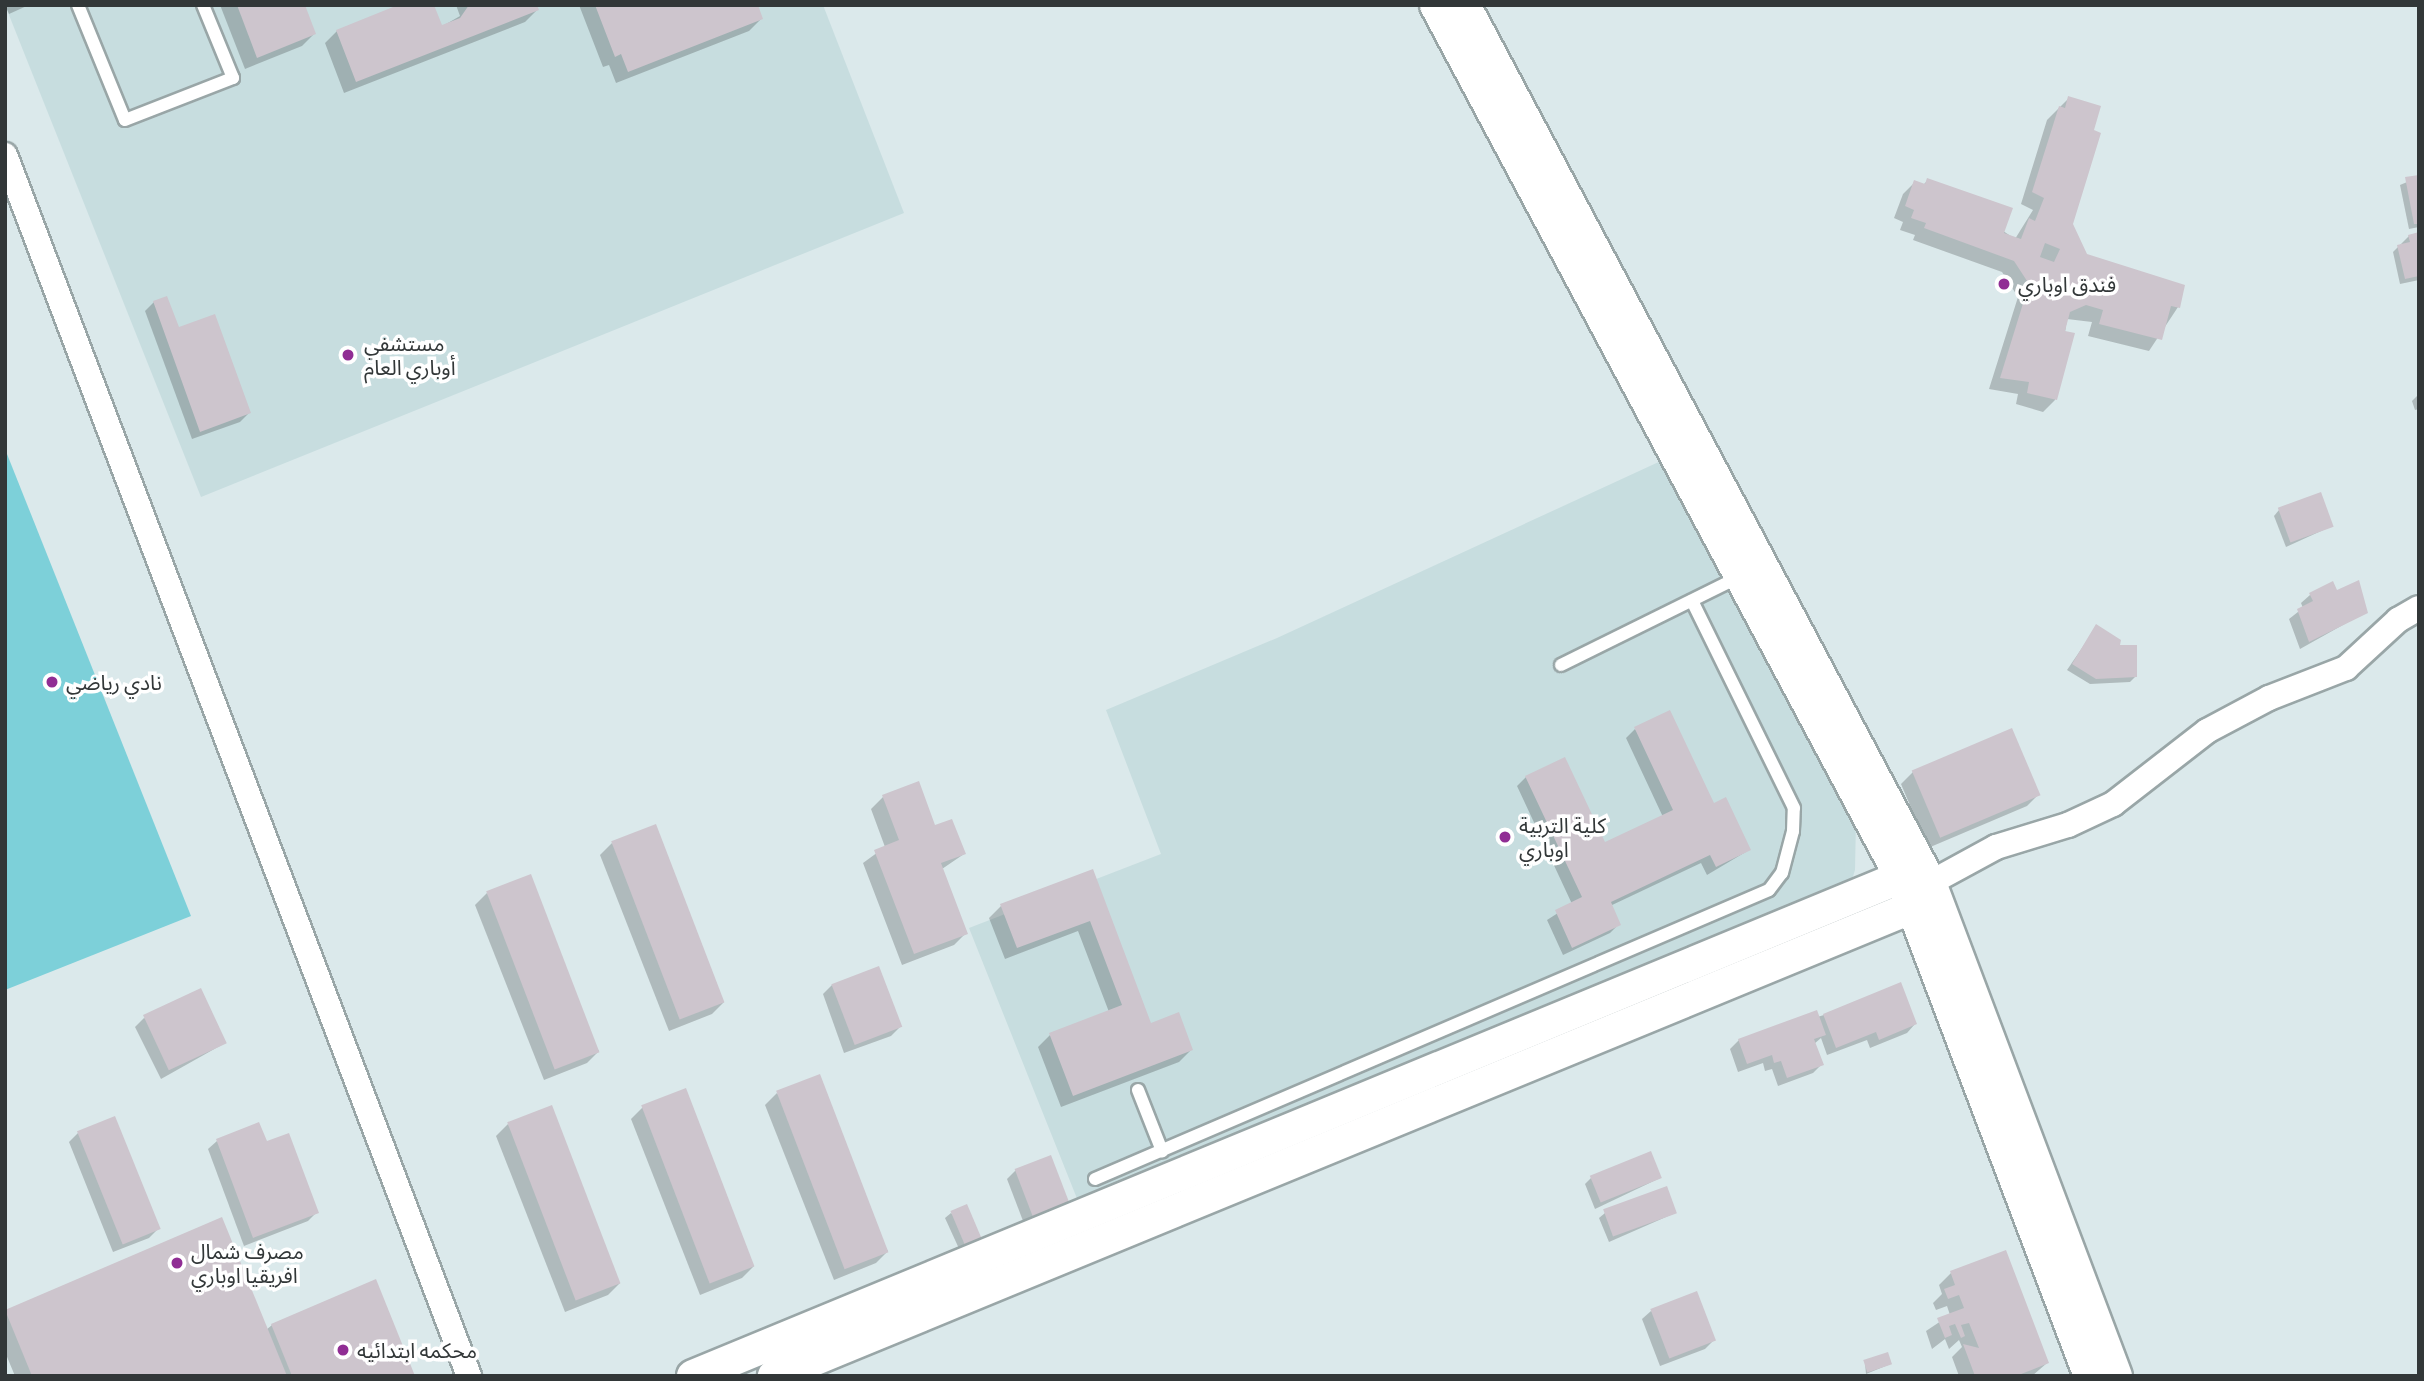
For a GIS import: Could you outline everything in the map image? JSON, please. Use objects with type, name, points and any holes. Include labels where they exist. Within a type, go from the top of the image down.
[{"type":"street","points":[[1436,5],[1870,820],[1914,889],[1938,974],[2090,1376]]},
{"type":"street","points":[[1464,5],[1914,889],[2116,1376]]},
{"type":"street","points":[[5,155],[465,1371]]},
{"type":"street","points":[[774,1376],[1846,934],[1914,889],[1996,847],[2068,825],[2113,804],[2207,731],[2269,698],[2346,668],[2398,620],[2419,608]]},
{"type":"street","points":[[1827,907],[1850,887],[1870,856],[1870,820]]},
{"type":"street","points":[[693,1376],[1827,907],[1914,889]]},
{"type":"street","points":[[1846,934],[1901,939],[1938,974]]},
{"type":"lane","points":[[78,5],[125,120],[233,78],[203,5]]},
{"type":"lane","points":[[1561,665],[1740,577]]},
{"type":"lane","points":[[1094,1179],[1769,890],[1782,873],[1793,831],[1794,808],[1692,601]]},
{"type":"lane","points":[[1138,1090],[1162,1150]]},
{"type":"shaded area","name":"مستشفي أوباري العام","points":[[5,5],[823,5],[904,213],[201,497]]},
{"type":"shaded area","name":"نادي رياضي","points":[[5,449],[191,916],[5,990]]},
{"type":"shaded area","name":"كلية التربية اوباري","points":[[1663,460],[1856,820],[1855,870],[1846,899],[1082,1211],[969,928],[1161,854],[1106,710],[1277,638]]},
{"type":"building","points":[[237,5],[305,5],[316,34],[257,58]]},
{"type":"building","points":[[398,5],[434,5],[442,25],[460,18],[469,5],[537,5],[539,10],[356,82],[336,30]]},
{"type":"building","points":[[595,5],[758,5],[763,19],[628,72],[621,54],[615,57]]},
{"type":"building","points":[[2068,96],[2101,106],[2094,130],[2101,133],[2073,224],[2087,254],[2185,285],[2180,308],[2171,306],[2162,340],[2099,324],[2103,310],[2086,305],[2070,312],[2065,331],[2075,333],[2057,400],[2027,393],[2029,382],[2000,378],[2029,284],[2014,261],[1924,228],[1926,223],[1911,218],[1914,210],[1905,206],[1914,180],[1925,184],[1927,178],[2013,208],[2004,233],[2021,239],[2029,218],[2035,221],[2044,198],[2032,192],[2059,106],[2065,108]],"holes":[[[2045,243],[2060,249],[2054,262],[2040,257]]]},
{"type":"building","points":[[2419,175],[2419,224],[2414,224],[2405,177]]},
{"type":"building","points":[[2419,232],[2419,276],[2405,279],[2397,245],[2410,242],[2408,235]]},
{"type":"building","points":[[167,296],[179,327],[215,314],[251,413],[200,432],[153,301]]},
{"type":"building","points":[[2321,492],[2334,527],[2290,543],[2278,508]]},
{"type":"building","points":[[2359,580],[2368,613],[2309,642],[2297,609],[2313,601],[2309,593],[2333,581],[2337,590]]},
{"type":"building","points":[[2096,624],[2121,640],[2120,645],[2137,645],[2137,677],[2096,679],[2072,664]]},
{"type":"building","points":[[1670,710],[1714,803],[1726,797],[1751,850],[1716,867],[1710,855],[1611,902],[1621,925],[1572,948],[1555,910],[1582,897],[1525,776],[1565,757],[1605,842],[1673,810],[1634,727]]},
{"type":"building","points":[[2012,728],[2041,795],[1940,838],[1912,771]]},
{"type":"building","points":[[919,781],[935,825],[952,819],[966,854],[941,863],[968,934],[914,954],[874,850],[899,840],[882,795]]},
{"type":"building","points":[[656,824],[724,1002],[680,1020],[611,841]]},
{"type":"building","points":[[1093,869],[1151,1023],[1179,1012],[1193,1050],[1073,1096],[1049,1033],[1122,1005],[1090,921],[1017,948],[1000,904]]},
{"type":"building","points":[[531,874],[599,1052],[555,1070],[486,891]]},
{"type":"building","points":[[879,966],[902,1027],[855,1045],[831,984]]},
{"type":"building","points":[[1901,982],[1917,1024],[1879,1040],[1876,1032],[1836,1048],[1823,1014]]},
{"type":"building","points":[[201,988],[227,1043],[169,1070],[143,1015]]},
{"type":"building","points":[[1817,1010],[1826,1035],[1814,1039],[1824,1065],[1787,1078],[1781,1061],[1774,1063],[1772,1055],[1747,1064],[1738,1039]]},
{"type":"building","points":[[820,1074],[888,1252],[845,1269],[776,1091]]},
{"type":"building","points":[[686,1088],[754,1266],[710,1284],[641,1105]]},
{"type":"building","points":[[552,1105],[620,1283],[576,1301],[507,1122]]},
{"type":"building","points":[[115,1116],[161,1229],[123,1244],[77,1131]]},
{"type":"building","points":[[259,1122],[267,1141],[289,1133],[319,1213],[253,1238],[216,1139]]},
{"type":"building","points":[[1651,1151],[1662,1178],[1601,1203],[1590,1176]]},
{"type":"building","points":[[1051,1155],[1073,1212],[1036,1226],[1015,1169]]},
{"type":"building","points":[[1667,1186],[1677,1213],[1613,1237],[1603,1209]]},
{"type":"building","points":[[967,1204],[983,1242],[966,1249],[950,1211]]},
{"type":"building","name":"مصرف شمال افريقيا اوباري","points":[[222,1217],[287,1376],[32,1376],[5,1310]]},
{"type":"building","points":[[2006,1250],[2049,1363],[2016,1376],[1975,1376],[1963,1344],[1979,1348],[1969,1323],[1961,1325],[1965,1336],[1961,1338],[1955,1324],[1949,1326],[1952,1335],[1945,1338],[1937,1318],[1964,1308],[1959,1295],[1948,1299],[1944,1289],[1955,1285],[1950,1271]]},
{"type":"building","name":"محكمه ابتدائيه","points":[[376,1279],[415,1376],[292,1376],[271,1324]]},
{"type":"building","points":[[1697,1291],[1716,1340],[1669,1358],[1650,1309]]},
{"type":"building","points":[[1888,1352],[1892,1364],[1867,1372],[1863,1360]]},
{"type":"place","name":"فندق اوباري","points":[[2004,284]]},
{"type":"place","name":"مستشفي أوباري العام","points":[[348,355]]},
{"type":"place","name":"نادي رياضي","points":[[52,682]]},
{"type":"place","name":"كلية التربية اوباري","points":[[1505,837]]},
{"type":"place","name":"مصرف شمال افريقيا اوباري","points":[[177,1263]]},
{"type":"place","name":"محكمه ابتدائيه","points":[[343,1350]]}]
